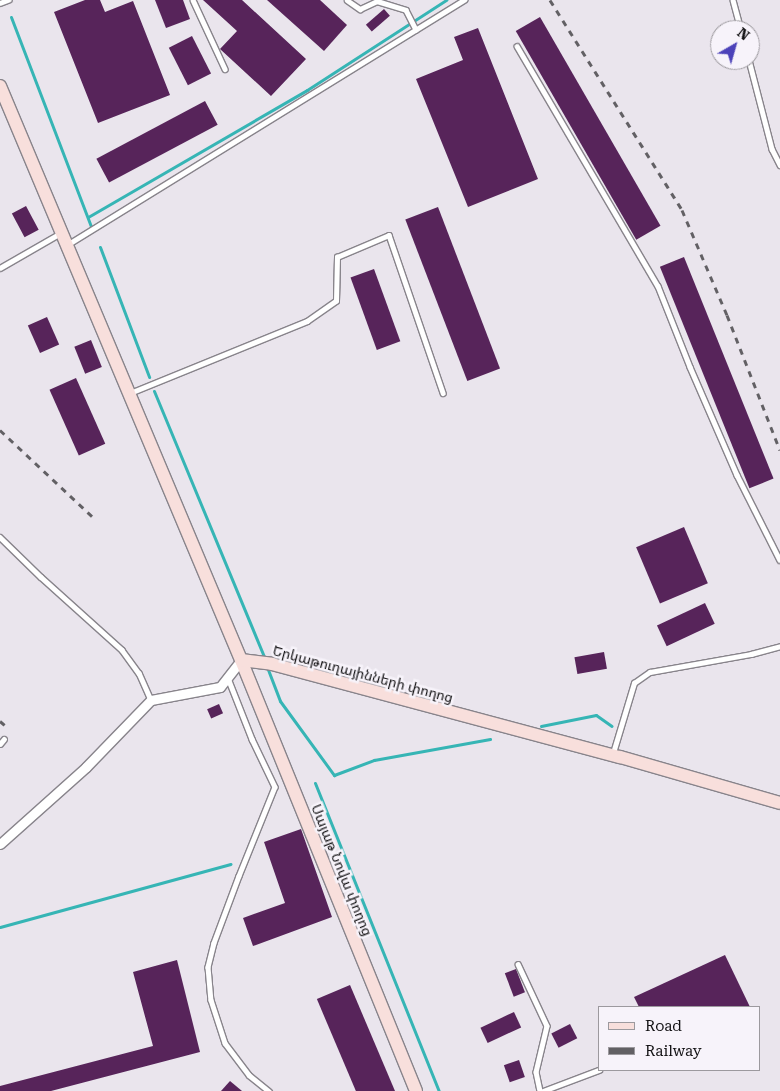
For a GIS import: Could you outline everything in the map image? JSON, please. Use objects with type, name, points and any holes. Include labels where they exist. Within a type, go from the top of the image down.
[{"type":"main road","name":"Սայաթ Նովա փողոց","points":[[0,88],[241,660],[416,1091]]},
{"type":"main road","name":"Երկաթուղայինների փողոց","points":[[241,660],[272,664],[612,755],[780,803]]},
{"type":"street","points":[[0,844],[86,767],[151,700],[220,687],[241,660]]},
{"type":"lane","points":[[0,3],[8,0]]},
{"type":"lane","points":[[193,0],[225,69]]},
{"type":"lane","points":[[347,0],[360,9],[377,1],[406,10],[415,28]]},
{"type":"lane","points":[[66,246],[415,28],[464,0]]},
{"type":"lane","points":[[733,0],[738,20]]},
{"type":"lane","points":[[517,46],[658,286],[690,367],[737,475],[780,560]]},
{"type":"lane","points":[[752,70],[772,149],[780,165]]},
{"type":"lane","points":[[0,268],[14,262],[60,233]]},
{"type":"lane","points":[[128,393],[308,321],[336,301],[337,257],[389,235],[443,393]]},
{"type":"lane","points":[[0,537],[122,650],[139,672],[151,700]]},
{"type":"lane","points":[[612,755],[634,683],[650,672],[751,654],[780,646]]},
{"type":"lane","points":[[228,676],[252,739],[274,787],[214,943],[208,967],[211,1000],[225,1043],[249,1075],[269,1091]]},
{"type":"lane","points":[[0,744],[4,739]]},
{"type":"lane","points":[[518,964],[547,1026],[536,1072],[542,1091],[598,1070]]},
{"type":"building","points":[[85,0],[100,0],[105,12],[133,1],[170,95],[98,123],[54,12]]},
{"type":"building","points":[[155,0],[183,0],[190,19],[166,28]]},
{"type":"building","points":[[203,0],[242,0],[306,59],[271,96],[220,49],[237,31]]},
{"type":"building","points":[[267,0],[320,0],[347,25],[324,51]]},
{"type":"building","points":[[384,9],[390,16],[372,32],[366,25]]},
{"type":"building","points":[[540,17],[660,226],[636,240],[516,31]]},
{"type":"building","points":[[478,28],[538,179],[468,207],[416,79],[463,60],[454,37]]},
{"type":"building","points":[[192,36],[211,73],[188,85],[169,48]]},
{"type":"building","points":[[205,101],[218,125],[109,183],[96,159]]},
{"type":"building","points":[[26,206],[39,230],[25,237],[12,214]]},
{"type":"building","points":[[438,207],[500,369],[467,381],[405,220]]},
{"type":"building","points":[[684,257],[774,479],[749,488],[660,267]]},
{"type":"building","points":[[374,269],[400,341],[377,350],[351,278]]},
{"type":"building","points":[[47,317],[59,344],[40,353],[28,326]]},
{"type":"building","points":[[91,340],[102,367],[85,374],[74,347]]},
{"type":"building","points":[[76,378],[105,444],[79,456],[50,390]]},
{"type":"building","points":[[684,527],[708,583],[660,603],[636,547]]},
{"type":"building","points":[[705,603],[715,624],[667,646],[657,625]]},
{"type":"building","points":[[604,652],[607,669],[577,674],[574,657]]},
{"type":"building","points":[[219,704],[223,713],[211,718],[207,709]]},
{"type":"building","points":[[301,829],[332,917],[253,946],[243,918],[285,903],[264,842]]},
{"type":"building","points":[[725,955],[750,1006],[638,1006],[634,997]]},
{"type":"building","points":[[177,960],[200,1052],[51,1091],[0,1091],[0,1086],[153,1046],[133,972]]},
{"type":"building","points":[[516,969],[525,992],[514,997],[505,973]]},
{"type":"building","points":[[350,985],[395,1091],[356,1091],[317,999]]},
{"type":"building","points":[[514,1012],[521,1027],[488,1043],[480,1028]]},
{"type":"building","points":[[570,1024],[577,1038],[559,1048],[551,1034]]},
{"type":"building","points":[[519,1060],[525,1077],[510,1082],[504,1065]]},
{"type":"building","points":[[230,1081],[242,1091],[221,1091]]},
{"type":"waterway","points":[[88,217],[307,90],[446,0]]},
{"type":"waterway","points":[[11,17],[91,226]]},
{"type":"waterway","points":[[100,247],[149,377]]},
{"type":"waterway","points":[[154,391],[266,661]]},
{"type":"waterway","points":[[267,667],[280,701],[334,775],[374,760],[490,739]]},
{"type":"waterway","points":[[541,726],[596,715],[612,726]]},
{"type":"waterway","points":[[315,783],[439,1091]]},
{"type":"waterway","points":[[0,927],[231,864]]},
{"type":"railway","points":[[550,0],[682,210],[727,315],[780,450]]},
{"type":"railway","points":[[0,430],[95,519]]},
{"type":"railway","points":[[0,721],[8,728]]}]
